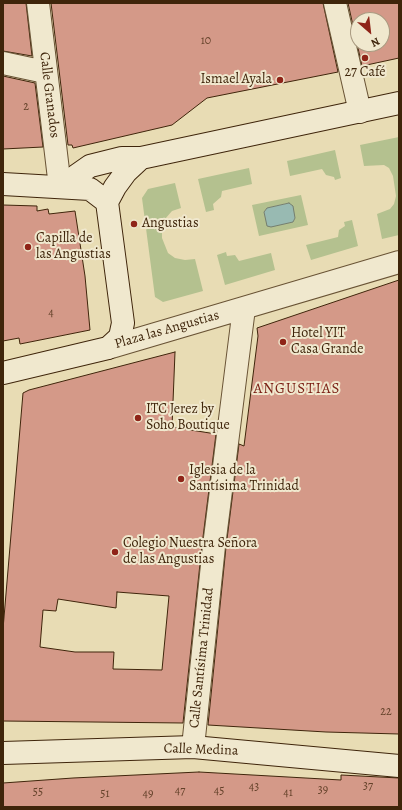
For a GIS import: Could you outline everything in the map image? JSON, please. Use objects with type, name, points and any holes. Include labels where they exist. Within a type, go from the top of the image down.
[{"type":"street","name":"Calle Granados","points":[[38,3],[45,72],[60,187]]},
{"type":"street","points":[[335,3],[360,112]]},
{"type":"street","points":[[3,63],[45,72]]},
{"type":"street","points":[[60,187],[90,166],[122,158],[141,158],[399,103]]},
{"type":"street","points":[[3,184],[90,190],[107,202],[115,187],[126,172],[141,158]]},
{"type":"street","name":"Plaza las Angustias","points":[[107,202],[123,323],[120,337],[108,348]]},
{"type":"street","name":"Plaza las Angustias","points":[[108,348],[399,262]]},
{"type":"street","name":"Calle Santísima Trinidad","points":[[194,747],[214,546],[244,308]]},
{"type":"street","points":[[3,373],[108,348]]},
{"type":"street","name":"Calle Medina","points":[[3,754],[194,747],[399,766]]},
{"type":"green space","points":[[399,137],[399,235],[382,239],[377,214],[390,209],[394,204],[396,196],[393,176],[389,168],[384,165],[364,166],[360,145]]},
{"type":"green space","points":[[335,150],[341,178],[335,180],[334,177],[326,175],[322,169],[290,176],[287,161]]},
{"type":"green space","points":[[249,168],[252,184],[222,191],[221,197],[213,204],[214,210],[206,212],[198,179]]},
{"type":"green space","points":[[175,183],[181,208],[172,211],[165,219],[162,229],[162,238],[168,253],[175,258],[185,260],[195,259],[203,291],[163,302],[155,297],[142,198],[148,189]]},
{"type":"green space","points":[[301,195],[308,225],[259,236],[252,205]],"holes":[[[288,203],[295,218],[293,222],[269,226],[264,212],[267,208]]]},
{"type":"green space","points":[[352,220],[358,246],[311,260],[306,245],[338,237],[339,230],[345,226],[344,222]]},
{"type":"green space","points":[[226,252],[227,256],[235,255],[239,261],[271,253],[275,270],[225,285],[217,255]]},
{"type":"water","points":[[289,203],[293,206],[295,218],[293,222],[271,227],[267,226],[264,212],[267,208]]},
{"type":"building","points":[[3,3],[26,3],[32,56],[3,51]]},
{"type":"building","points":[[51,3],[323,3],[338,72],[207,98],[172,125],[73,148],[72,145],[68,145]]},
{"type":"building","points":[[348,3],[399,3],[399,58],[362,66],[359,52],[390,52],[390,12],[350,12]]},
{"type":"building","points":[[3,76],[35,83],[43,147],[3,149]]},
{"type":"building","points":[[3,205],[37,206],[37,211],[48,209],[49,214],[75,211],[85,276],[90,330],[20,344],[19,338],[3,341]]},
{"type":"building","points":[[399,280],[399,734],[326,732],[208,725],[226,547],[239,444],[244,446],[258,336],[257,328]]},
{"type":"building","points":[[175,352],[172,427],[216,434],[202,545],[183,723],[3,721],[3,629],[23,393],[29,390]],"holes":[[[117,592],[169,596],[162,670],[113,669],[114,652],[75,652],[40,647],[43,610],[56,611],[58,599],[116,608]]]},
{"type":"building","points":[[199,772],[341,780],[341,775],[399,778],[399,807],[3,807],[3,783]]},
{"type":"place","name":"27 Café","points":[[365,58]]},
{"type":"place","name":"Ismael Ayala","points":[[280,80]]},
{"type":"place","name":"Angustias","points":[[134,224]]},
{"type":"place","name":"Capilla de las Angustias","points":[[28,247]]},
{"type":"place","name":"Hotel YIT Casa Grande","points":[[283,342]]},
{"type":"place","name":"ITC Jerez by Soho Boutique","points":[[138,418]]},
{"type":"place","name":"Iglesia de la Santísima Trinidad","points":[[181,479]]},
{"type":"place","name":"Colegio Nuestra Señora de las Angustias","points":[[115,552]]},
{"type":"district","name":"ANGUSTIAS","points":[[297,389]]}]
